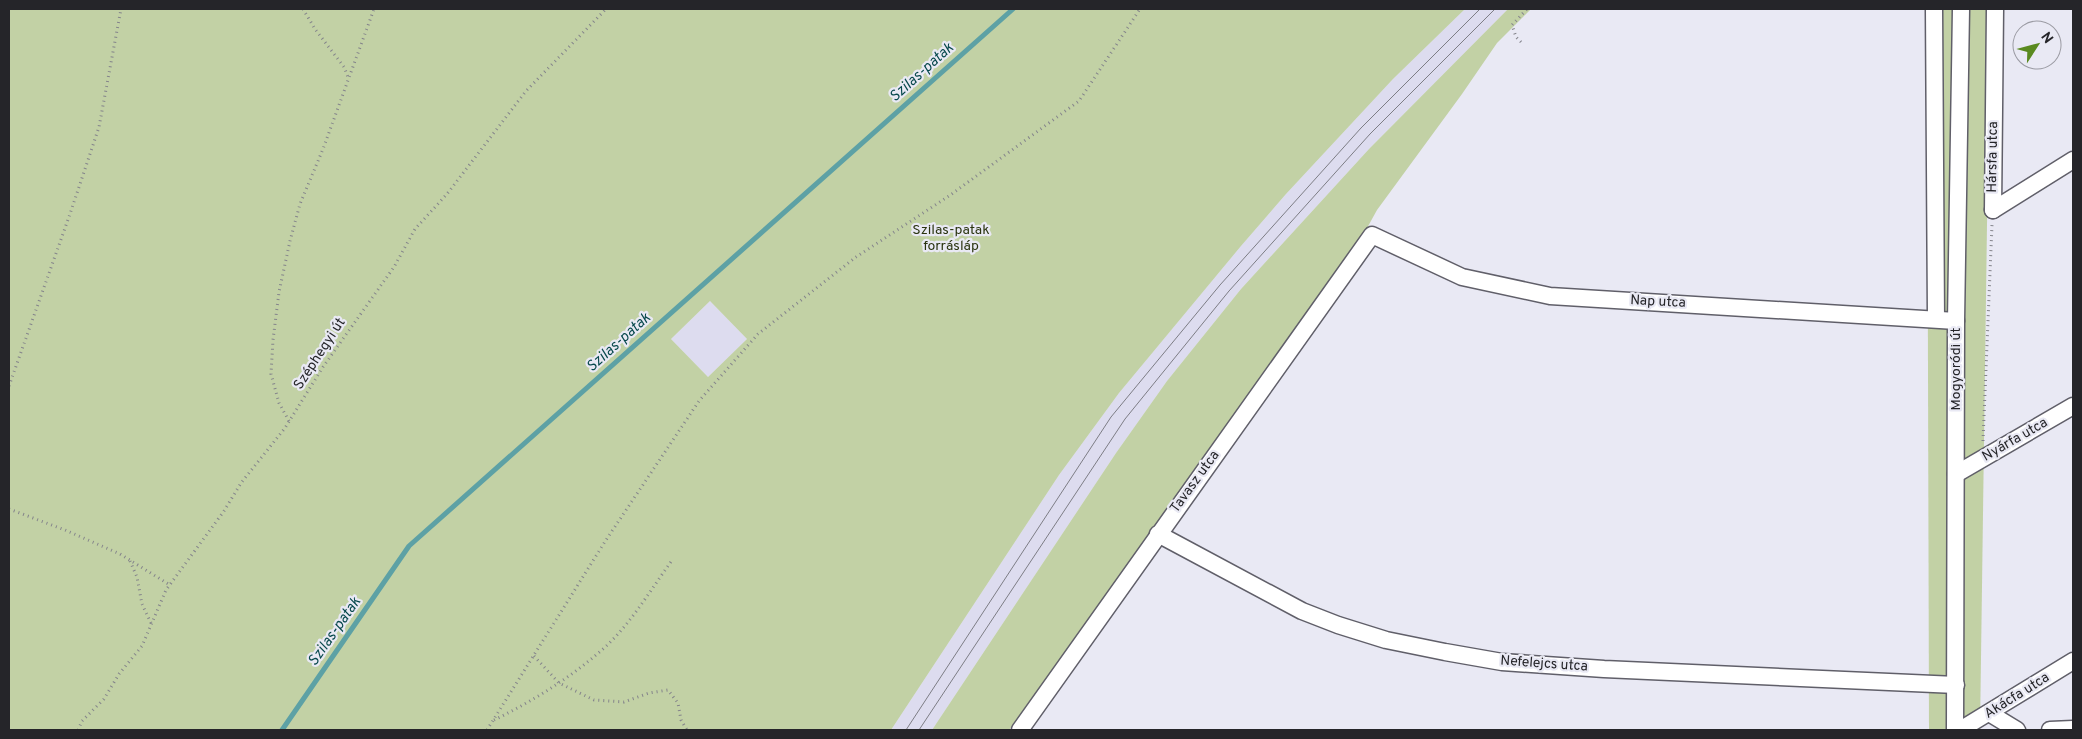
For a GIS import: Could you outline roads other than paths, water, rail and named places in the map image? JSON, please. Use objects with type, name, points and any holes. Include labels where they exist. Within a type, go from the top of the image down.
[{"type":"street","name":"Mogyoródi út","points":[[1934,9],[1936,318]]},
{"type":"street","name":"Mogyoródi út","points":[[1955,730],[1956,321],[1962,9]]},
{"type":"street","name":"Hársfa utca","points":[[1995,9],[1992,210],[2073,160]]},
{"type":"street","name":"Nap utca","points":[[1372,234],[1462,277],[1550,296],[1936,318],[1956,321]]},
{"type":"street","name":"Tavasz utca","points":[[1020,730],[1372,234]]},
{"type":"street","name":"Nyárfa utca","points":[[1956,474],[2073,406]]},
{"type":"street","name":"Nefelejcs utca","points":[[1158,534],[1302,611],[1386,640],[1445,652],[1502,662],[1956,686]]},
{"type":"street","name":"Akácfa utca","points":[[1960,730],[2073,661]]},
{"type":"street","points":[[1989,713],[2017,730]]},
{"type":"street","points":[[2050,730],[2073,729]]},
{"type":"waterway","name":"Szilas-patak","points":[[282,730],[409,546],[1013,9]]},
{"type":"tram line","points":[[906,730],[1111,417],[1220,285],[1361,128],[1480,9]]},
{"type":"tram line","points":[[919,730],[1125,419],[1229,291],[1370,134],[1495,9]]},
{"type":"park label","name":"Szilas-patak forrásláp","points":[[951,238]]}]
